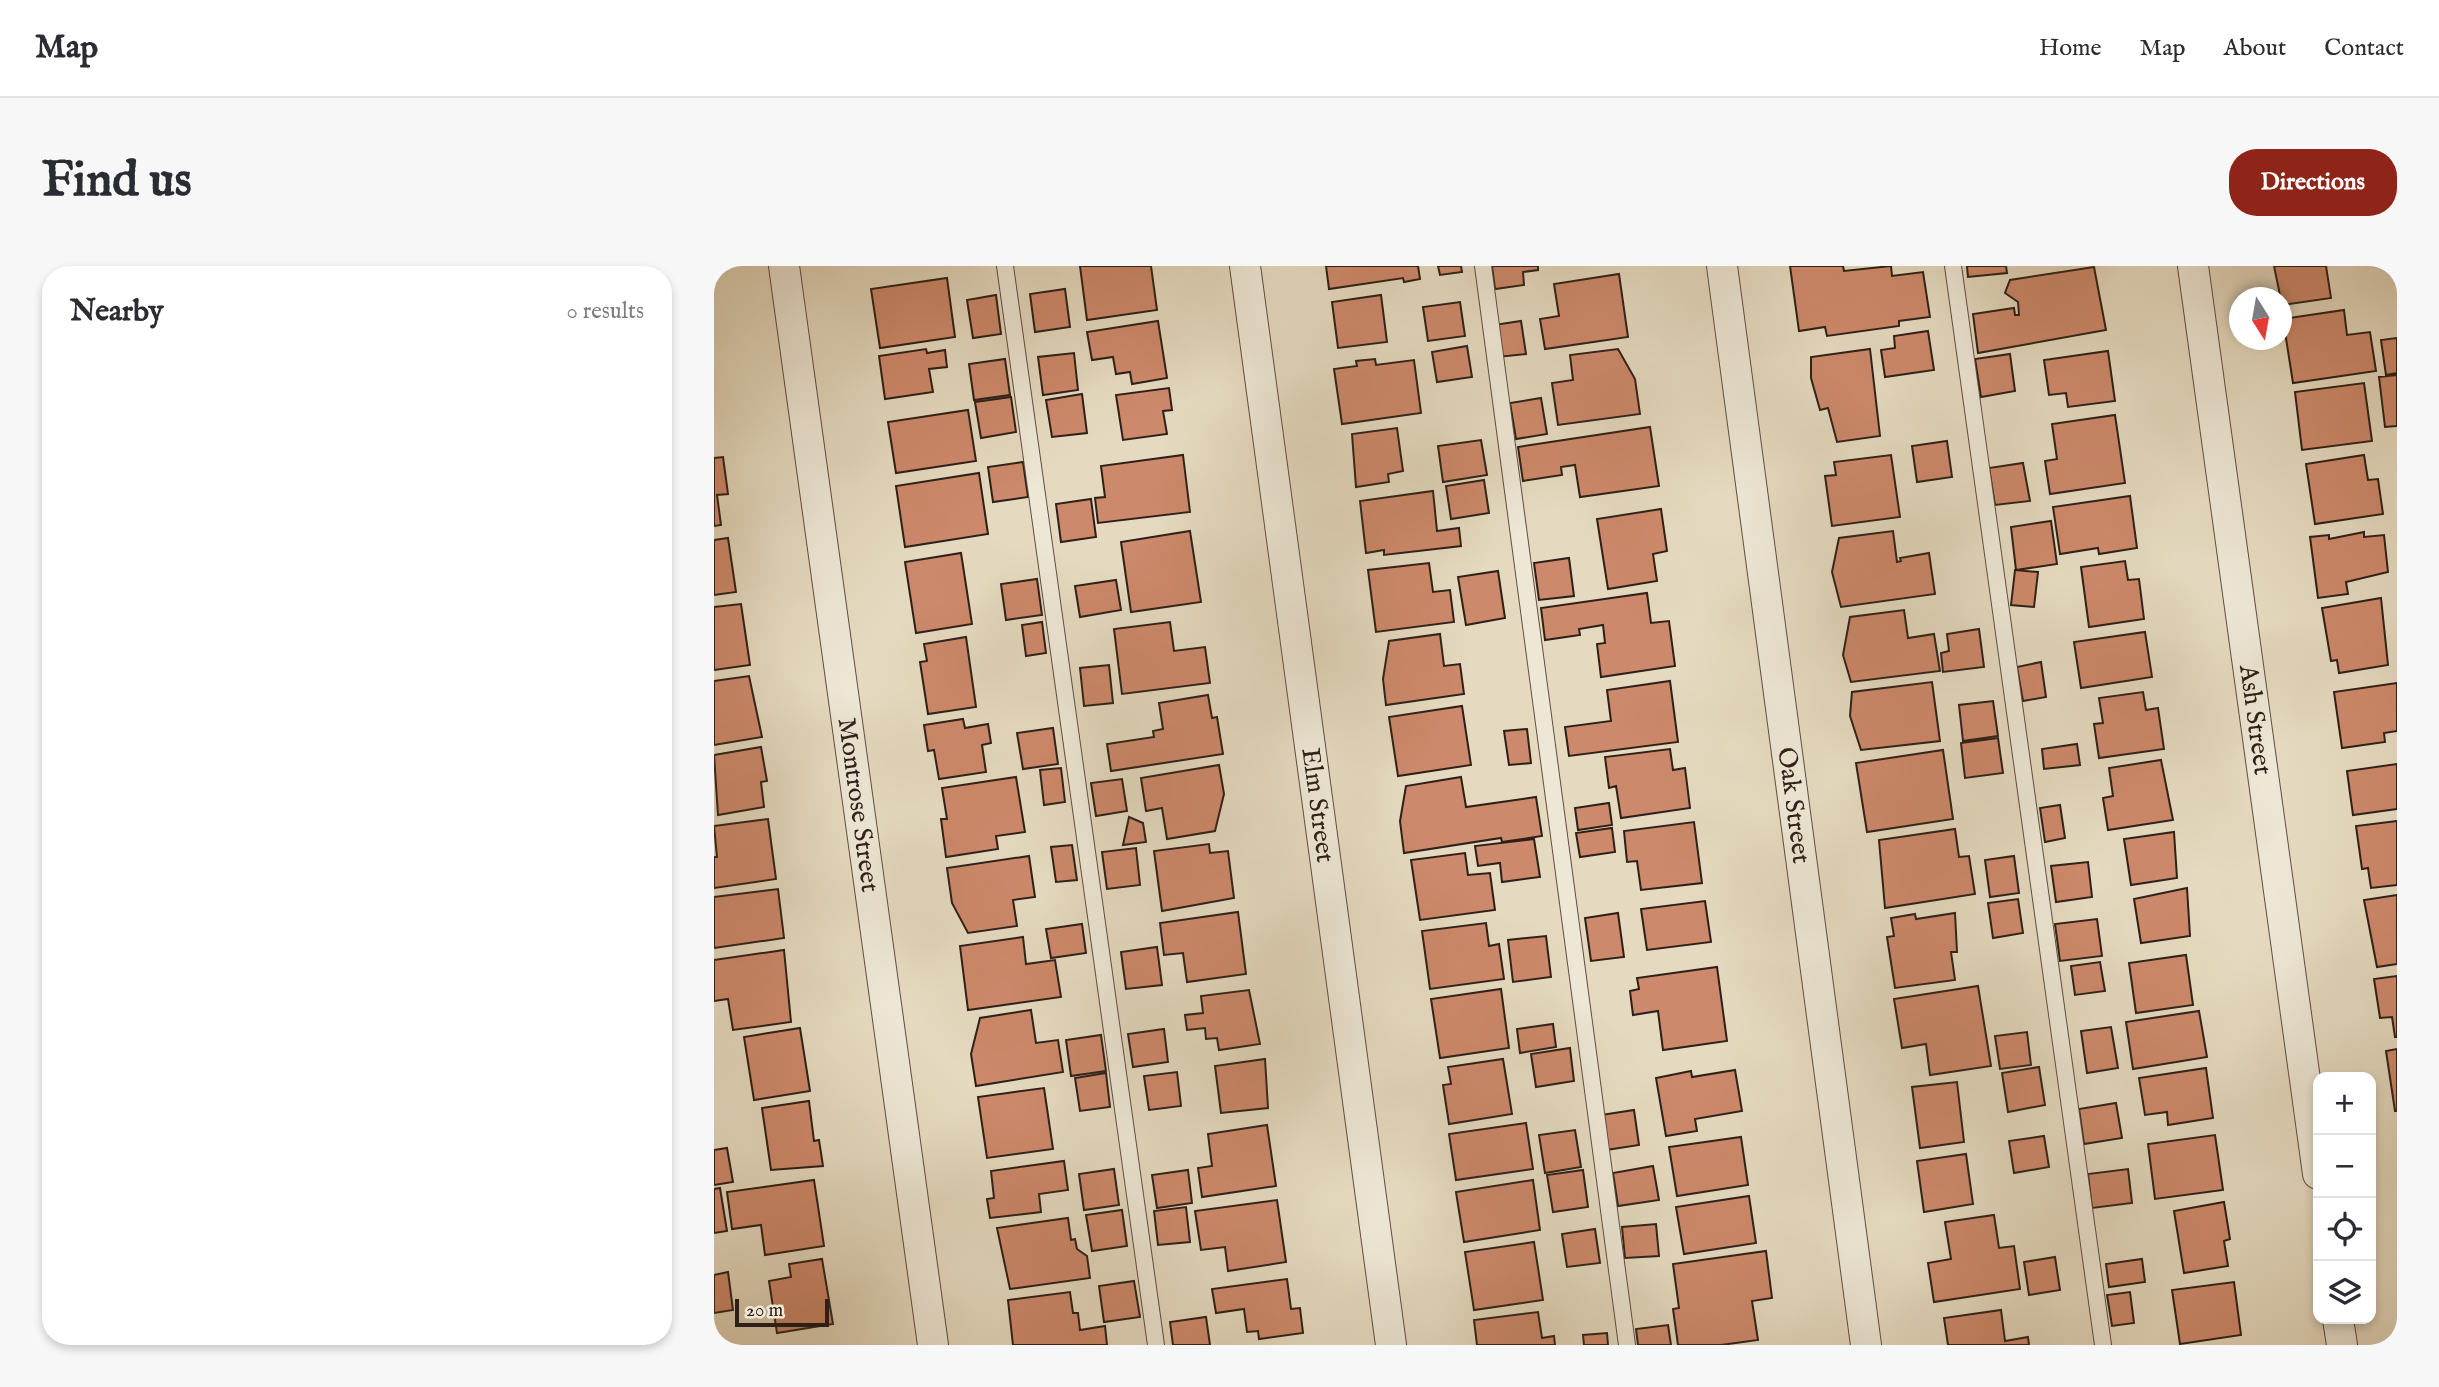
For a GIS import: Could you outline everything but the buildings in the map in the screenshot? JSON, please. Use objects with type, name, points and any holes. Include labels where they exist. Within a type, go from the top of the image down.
[{"type":"street","name":"Montrose Street","points":[[784,266],[933,1345]]},
{"type":"street","name":"Elm Street","points":[[1245,266],[1391,1345]]},
{"type":"street","name":"Oak Street","points":[[1722,266],[1866,1345]]},
{"type":"street","name":"Ash Street","points":[[2193,266],[2313,1138]]},
{"type":"street","points":[[2339,1324],[2342,1345]]},
{"type":"lane","points":[[1005,266],[1156,1345]]},
{"type":"lane","points":[[1483,266],[1627,1345]]},
{"type":"lane","points":[[1953,266],[2103,1345]]}]
